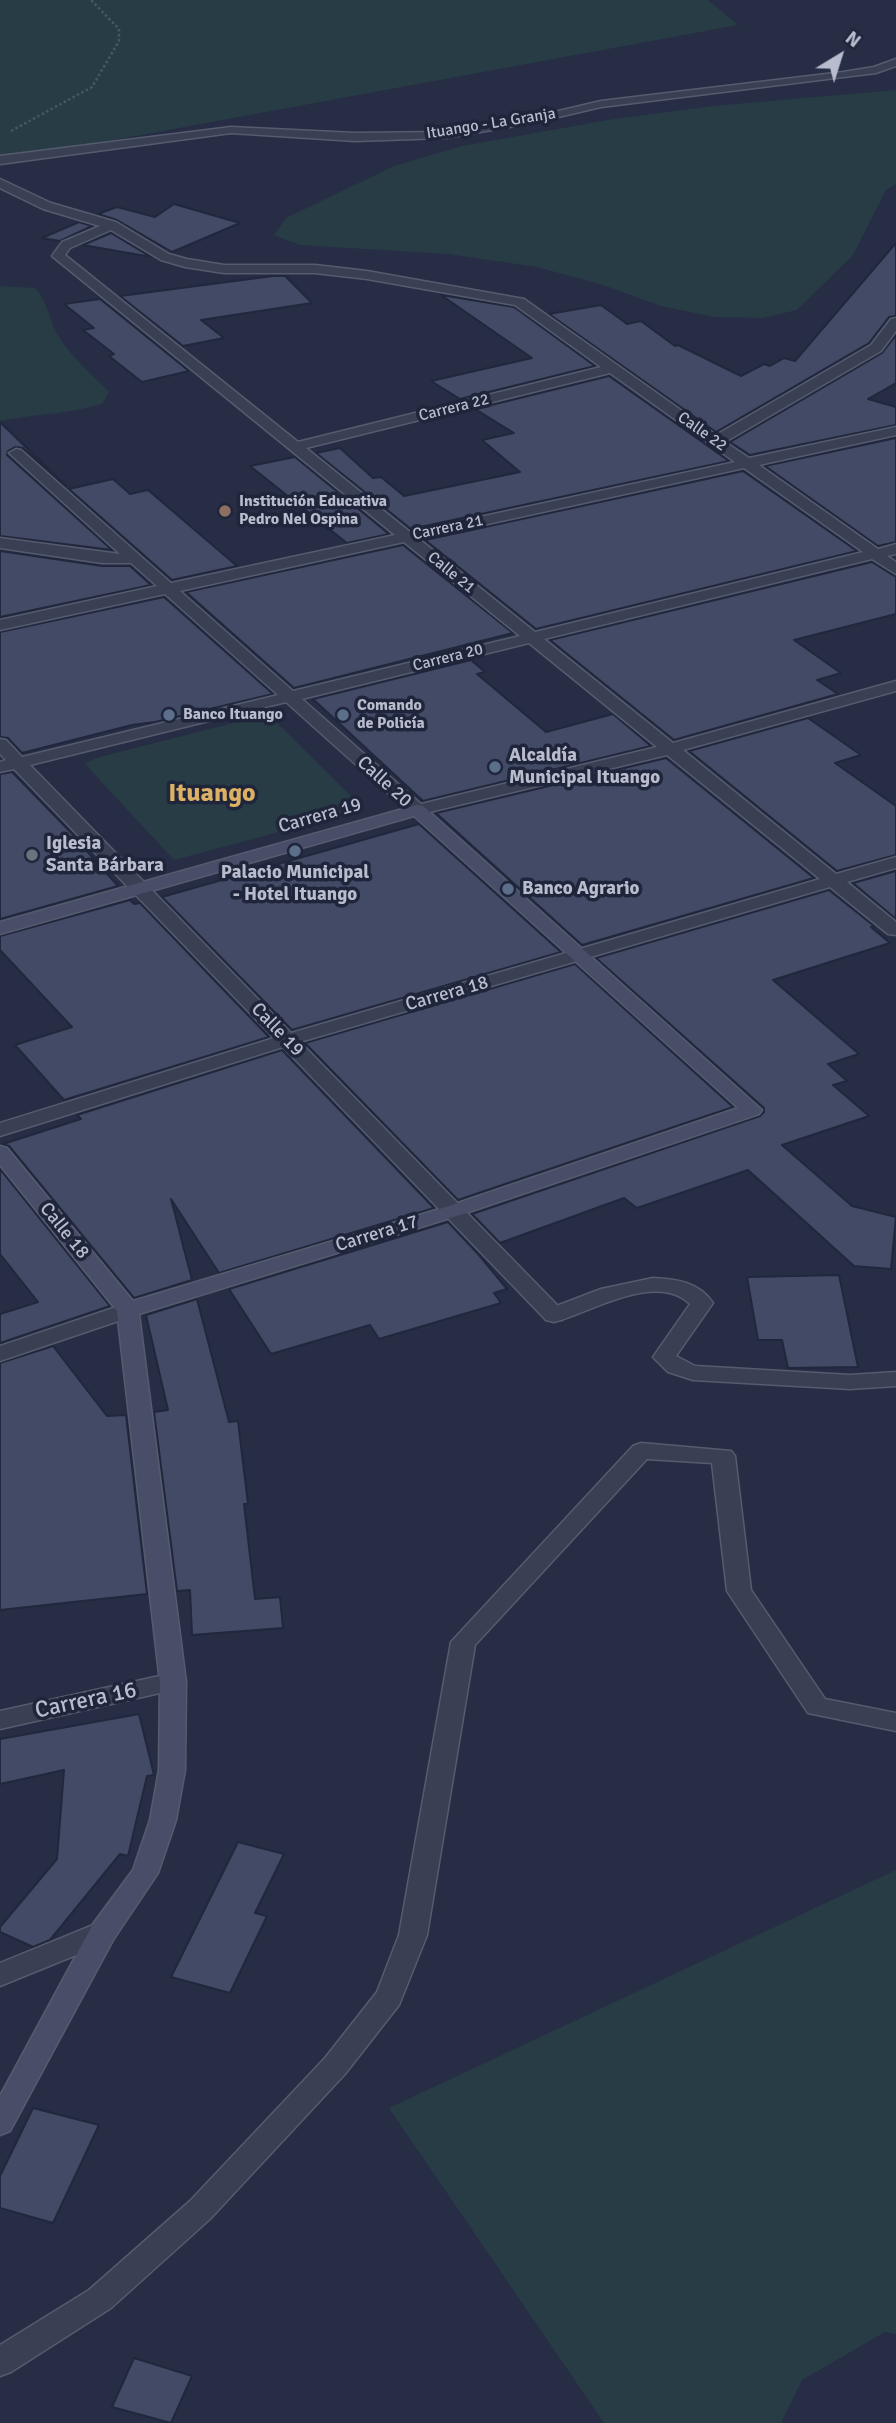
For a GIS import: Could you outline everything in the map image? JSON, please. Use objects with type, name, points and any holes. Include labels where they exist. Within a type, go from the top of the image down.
[{"type":"main road","name":"Carrera 19","points":[[0,928],[416,810]]},
{"type":"main road","name":"Calle 20","points":[[416,810],[752,1110]]},
{"type":"main road","name":"Carrera 17","points":[[128,1310],[453,1211],[752,1110]]},
{"type":"main road","name":"Calle 18","points":[[0,1152],[128,1310]]},
{"type":"main road","points":[[0,2123],[103,1932],[145,1873],[163,1820],[172,1770],[173,1682],[128,1310]]},
{"type":"street","name":"Ituango - La Granja","points":[[0,160],[231,130],[355,137],[445,135],[533,120],[600,104],[843,75],[896,62]]},
{"type":"street","points":[[0,183],[47,206],[112,225]]},
{"type":"street","name":"Calle 22","points":[[112,225],[165,257],[185,263],[259,271],[315,269],[507,298],[529,309],[896,569]]},
{"type":"street","name":"Calle 21","points":[[112,225],[66,246],[58,256],[895,930]]},
{"type":"street","points":[[716,442],[876,348],[896,322]]},
{"type":"street","name":"Carrera 22","points":[[294,447],[613,369]]},
{"type":"street","name":"Carrera 21","points":[[0,625],[896,430]]},
{"type":"street","name":"Calle 20","points":[[16,453],[416,810]]},
{"type":"street","points":[[0,543],[102,558],[135,559]]},
{"type":"street","name":"Carrera 20","points":[[0,768],[896,549]]},
{"type":"street","name":"Carrera 19","points":[[416,810],[670,749],[896,686]]},
{"type":"street","name":"Calle 19","points":[[0,744],[554,1315],[606,1294],[661,1284],[678,1287],[695,1292],[702,1303],[664,1357],[676,1367],[693,1373],[850,1382],[896,1379]]},
{"type":"street","name":"Carrera 18","points":[[0,1130],[287,1040],[896,862]]},
{"type":"street","name":"Carrera 17","points":[[0,1354],[128,1310]]},
{"type":"street","points":[[0,2362],[100,2299],[200,2210],[335,2066],[389,1997],[413,1935],[463,1642],[641,1451],[723,1456],[740,1591],[817,1707],[896,1722]]},
{"type":"street","name":"Carrera 16","points":[[0,1720],[173,1682]]},
{"type":"street","points":[[0,1975],[103,1932]]},
{"type":"path","points":[[6,134],[92,87],[120,41],[119,29],[91,0]]},
{"type":"shaded area","points":[[0,0],[708,0],[738,25],[0,161]]},
{"type":"shaded area","points":[[896,90],[896,184],[886,190],[853,255],[797,310],[763,318],[714,317],[661,306],[603,285],[537,267],[448,254],[300,245],[274,235],[286,218],[394,166],[462,146],[608,120],[713,106]]},
{"type":"shaded area","points":[[0,286],[35,288],[65,346],[109,392],[102,404],[0,421]]},
{"type":"shaded area","points":[[257,717],[275,721],[356,801],[347,814],[174,860],[85,764],[96,758]]},
{"type":"shaded area","points":[[896,1870],[896,2334],[885,2332],[802,2380],[781,2423],[604,2423],[389,2108]]},
{"type":"building","points":[[174,204],[240,223],[172,252],[117,220],[98,214],[117,207],[155,217]]},
{"type":"building","points":[[79,222],[92,226],[60,241],[42,238]]},
{"type":"building","points":[[111,233],[151,257],[83,245]]},
{"type":"building","points":[[896,243],[896,316],[889,317],[869,343],[716,432],[549,314],[601,305],[627,324],[641,321],[675,346],[678,345],[741,376],[764,364],[770,366],[784,358],[795,361]]},
{"type":"building","points":[[285,276],[312,303],[201,320],[224,338],[183,346],[120,296]]},
{"type":"building","points":[[441,295],[514,307],[595,366],[460,399],[431,381],[532,358]]},
{"type":"building","points":[[100,299],[189,371],[142,382],[109,356],[114,354],[83,330],[94,328],[64,304]]},
{"type":"building","points":[[896,335],[896,383],[868,399],[896,407],[896,425],[750,455],[730,442],[882,353]]},
{"type":"building","points":[[609,376],[729,461],[411,529],[316,453],[340,448],[373,478],[381,477],[404,496],[520,472],[482,440],[514,433],[475,409]]},
{"type":"building","points":[[0,422],[66,486],[23,448],[15,447],[8,451],[7,455],[112,550],[0,536]]},
{"type":"building","points":[[896,438],[896,542],[878,546],[765,466]]},
{"type":"building","points":[[295,457],[389,534],[347,543],[250,466]]},
{"type":"building","points":[[743,471],[857,551],[536,629],[425,540]]},
{"type":"building","points":[[113,479],[130,494],[148,490],[237,566],[172,580],[69,489]]},
{"type":"building","points":[[403,545],[513,633],[294,688],[186,592]]},
{"type":"building","points":[[0,551],[102,566],[130,566],[151,585],[0,617]]},
{"type":"building","points":[[872,562],[896,577],[896,614],[794,640],[841,673],[817,680],[838,694],[674,740],[550,640]]},
{"type":"building","points":[[164,597],[273,694],[22,753],[8,738],[0,737],[0,632]]},
{"type":"building","points":[[471,660],[485,672],[477,674],[546,732],[613,714],[651,746],[423,801],[313,699]]},
{"type":"building","points":[[808,718],[861,755],[835,763],[896,806],[896,855],[837,871],[689,751]]},
{"type":"building","points":[[666,758],[814,878],[582,945],[436,813]]},
{"type":"building","points":[[12,772],[87,849],[118,886],[0,919],[0,774]]},
{"type":"building","points":[[419,824],[561,952],[292,1030],[162,897]]},
{"type":"building","points":[[896,871],[896,919],[853,883]]},
{"type":"building","points":[[829,890],[874,926],[871,927],[890,943],[773,980],[859,1054],[828,1064],[847,1081],[833,1085],[869,1116],[782,1145],[852,1206],[896,1217],[891,1269],[854,1266],[748,1170],[637,1208],[624,1198],[500,1243],[472,1214],[760,1116],[764,1112],[764,1108],[596,958]]},
{"type":"building","points":[[130,900],[134,904],[140,903],[269,1037],[64,1100],[15,1045],[72,1027],[0,950],[0,936]]},
{"type":"building","points":[[575,964],[733,1107],[458,1200],[305,1043]]},
{"type":"building","points":[[282,1050],[434,1208],[219,1273],[171,1199],[192,1280],[134,1298],[9,1146],[3,1144],[81,1119],[77,1115]]},
{"type":"building","points":[[0,1169],[110,1306],[0,1343],[0,1314],[38,1302],[0,1254]]},
{"type":"building","points":[[448,1222],[507,1289],[494,1293],[501,1303],[379,1339],[370,1325],[271,1354],[229,1289]]},
{"type":"building","points":[[839,1275],[858,1367],[788,1368],[782,1340],[758,1340],[747,1277]]},
{"type":"building","points":[[197,1299],[229,1422],[238,1421],[255,1599],[280,1597],[283,1628],[192,1635],[190,1590],[177,1591],[154,1412],[168,1410],[146,1315]]},
{"type":"building","points":[[53,1346],[107,1416],[126,1415],[147,1594],[0,1610],[0,1363]]},
{"type":"building","points":[[139,1714],[154,1775],[147,1776],[128,1856],[120,1854],[50,1940],[33,1947],[0,1932],[0,1927],[57,1859],[64,1770],[0,1784],[0,1739]]},
{"type":"building","points":[[238,1842],[284,1854],[255,1913],[267,1916],[230,1993],[171,1977]]},
{"type":"building","points":[[33,2108],[99,2125],[53,2223],[0,2208],[0,2176]]},
{"type":"building","points":[[134,2358],[192,2376],[171,2423],[112,2407]]},
{"type":"place","name":"Institución Educativa Pedro Nel Ospina","points":[[225,511]]},
{"type":"place","name":"Banco Ituango","points":[[169,715]]},
{"type":"place","name":"Comando de Policía","points":[[343,715]]},
{"type":"place","name":"Alcaldía Municipal Ituango","points":[[495,767]]},
{"type":"place","name":"Palacio Municipal - Hotel Ituango","points":[[295,851]]},
{"type":"place","name":"Iglesia Santa Bárbara","points":[[32,855]]},
{"type":"place","name":"Banco Agrario","points":[[508,889]]},
{"type":"district","name":"Ituango","points":[[212,794]]}]
